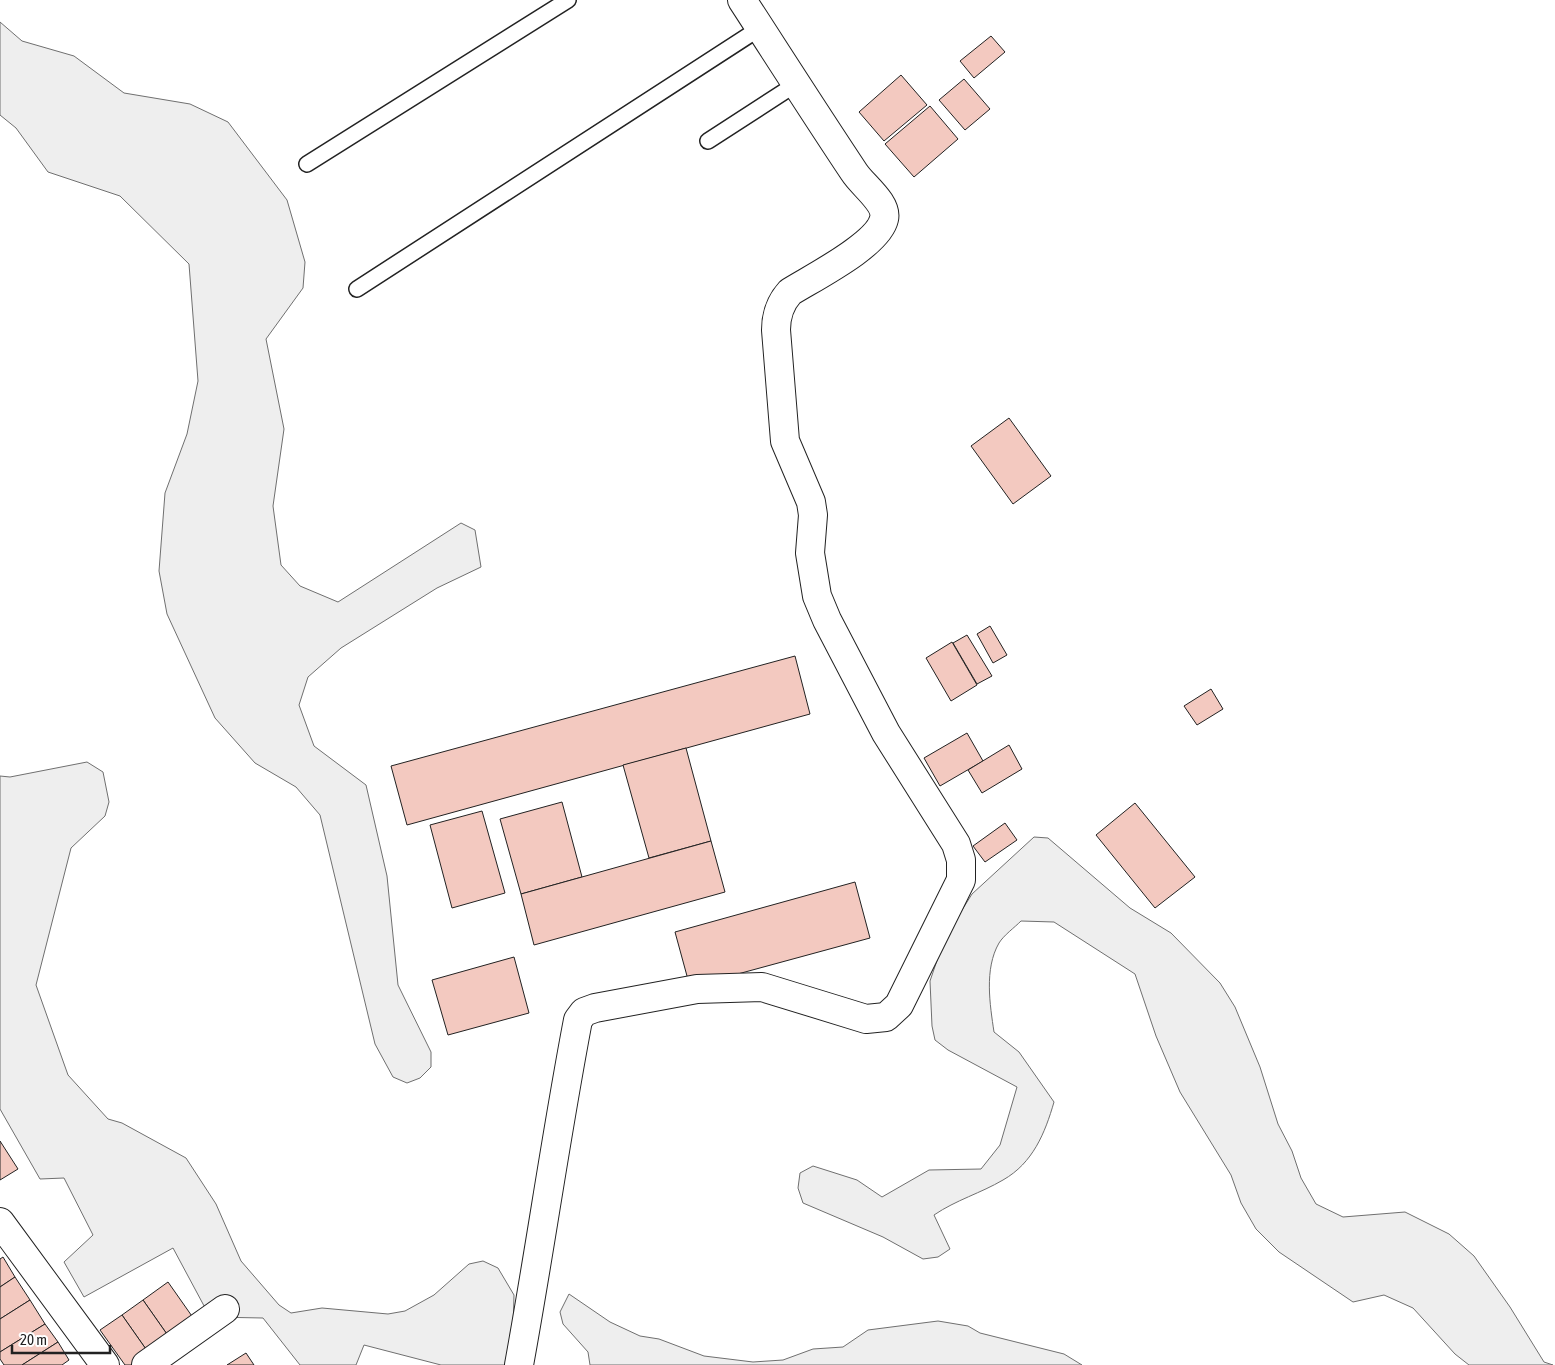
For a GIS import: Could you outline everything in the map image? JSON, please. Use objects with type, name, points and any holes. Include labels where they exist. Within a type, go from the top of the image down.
[{"type":"street","points":[[519,1365],[544,1228],[554,1146],[578,1020],[584,1012],[595,1008],[697,989],[762,987],[866,1019],[886,1017],[899,1005],[961,880],[960,851],[886,732],[827,620],[817,596],[810,553],[813,515],[805,484],[790,456],[786,441],[776,318],[783,300],[790,292],[869,242],[880,230],[885,216],[882,206],[856,175],[742,0]]},
{"type":"street","points":[[0,1222],[104,1365]]},
{"type":"street","points":[[146,1365],[225,1309]]},
{"type":"lane","points":[[307,164],[568,0]]},
{"type":"lane","points":[[357,289],[760,28]]},
{"type":"lane","points":[[708,141],[796,84]]},
{"type":"shaded area","points":[[0,22],[22,41],[74,56],[124,93],[190,104],[228,122],[287,200],[305,262],[303,288],[266,339],[284,429],[273,506],[281,565],[300,586],[338,602],[461,523],[475,530],[481,567],[437,588],[341,648],[308,677],[299,705],[314,746],[366,785],[387,876],[398,985],[431,1052],[431,1067],[420,1078],[407,1083],[393,1077],[375,1044],[320,815],[296,787],[255,763],[215,718],[167,614],[159,571],[165,493],[187,434],[198,381],[189,264],[120,196],[48,172],[16,128],[0,115]]},
{"type":"shaded area","points":[[87,762],[103,772],[109,802],[105,816],[71,848],[36,985],[68,1075],[108,1119],[122,1123],[186,1158],[216,1204],[241,1261],[279,1305],[291,1313],[322,1308],[388,1314],[405,1311],[434,1295],[469,1264],[483,1261],[498,1268],[514,1295],[512,1365],[441,1365],[364,1345],[356,1365],[300,1365],[263,1318],[210,1317],[173,1248],[84,1297],[64,1262],[93,1235],[64,1178],[40,1179],[0,1109],[0,776],[10,777]]},
{"type":"shaded area","points":[[1034,837],[1048,838],[1130,908],[1171,933],[1220,983],[1235,1007],[1260,1067],[1278,1124],[1292,1151],[1301,1178],[1316,1204],[1343,1217],[1405,1212],[1449,1234],[1474,1256],[1510,1307],[1544,1362],[1553,1365],[1469,1365],[1455,1354],[1413,1308],[1384,1295],[1353,1302],[1279,1252],[1256,1229],[1241,1203],[1231,1175],[1180,1092],[1156,1036],[1135,974],[1054,922],[1021,921],[1006,934],[994,953],[989,987],[994,1032],[1019,1052],[1054,1102],[1042,1136],[1022,1165],[995,1185],[934,1215],[950,1249],[938,1257],[923,1259],[883,1237],[803,1203],[798,1188],[800,1173],[813,1166],[857,1180],[882,1197],[929,1170],[981,1169],[1000,1145],[1017,1087],[948,1050],[935,1040],[932,1026],[930,981],[945,937],[972,894]]},
{"type":"shaded area","points":[[569,1294],[610,1322],[640,1336],[659,1339],[704,1356],[753,1362],[783,1360],[813,1349],[843,1347],[868,1330],[938,1321],[968,1326],[980,1333],[1064,1354],[1082,1365],[590,1365],[588,1352],[563,1324],[560,1312]]},
{"type":"building","points":[[991,36],[1005,52],[974,78],[960,61]]},
{"type":"building","points":[[901,75],[927,105],[884,141],[859,112]]},
{"type":"building","points":[[964,79],[990,109],[965,130],[939,100]]},
{"type":"building","points":[[930,106],[958,139],[914,177],[885,144]]},
{"type":"building","points":[[1009,418],[1051,476],[1013,504],[971,446]]},
{"type":"building","points":[[990,626],[1007,655],[993,663],[977,634]]},
{"type":"building","points":[[967,635],[992,676],[977,684],[953,643]]},
{"type":"building","points":[[952,642],[977,685],[951,701],[926,658]]},
{"type":"building","points":[[795,656],[810,714],[407,825],[391,766]]},
{"type":"building","points":[[1211,689],[1223,709],[1197,725],[1184,706]]},
{"type":"building","points":[[967,733],[983,761],[940,786],[924,758]]},
{"type":"building","points":[[1009,745],[1022,769],[982,793],[968,770]]},
{"type":"building","points":[[686,748],[711,841],[649,858],[623,765]]},
{"type":"building","points":[[562,802],[582,877],[521,894],[500,819]]},
{"type":"building","points":[[1135,803],[1195,877],[1155,908],[1096,835]]},
{"type":"building","points":[[482,811],[505,893],[452,908],[430,825]]},
{"type":"building","points":[[1005,823],[1017,840],[985,862],[973,846]]},
{"type":"building","points":[[711,841],[725,892],[534,945],[521,894]]},
{"type":"building","points":[[855,882],[870,938],[690,987],[675,932]]},
{"type":"building","points":[[514,957],[529,1013],[448,1035],[432,980]]},
{"type":"building","points":[[0,1141],[18,1169],[0,1180]]},
{"type":"building","points":[[3,1257],[15,1277],[0,1287],[0,1259]]},
{"type":"building","points":[[15,1277],[30,1300],[0,1319],[0,1287]]},
{"type":"building","points":[[168,1282],[201,1329],[176,1347],[143,1300]]},
{"type":"building","points":[[30,1300],[45,1324],[0,1352],[0,1319]]},
{"type":"building","points":[[143,1300],[176,1347],[155,1362],[122,1315]]},
{"type":"building","points":[[122,1315],[155,1362],[150,1365],[125,1365],[100,1330]]},
{"type":"building","points":[[45,1324],[58,1342],[22,1365],[4,1365],[0,1359],[0,1352]]},
{"type":"building","points":[[58,1342],[69,1360],[62,1365],[22,1365]]},
{"type":"building","points":[[246,1353],[254,1365],[227,1365]]}]
